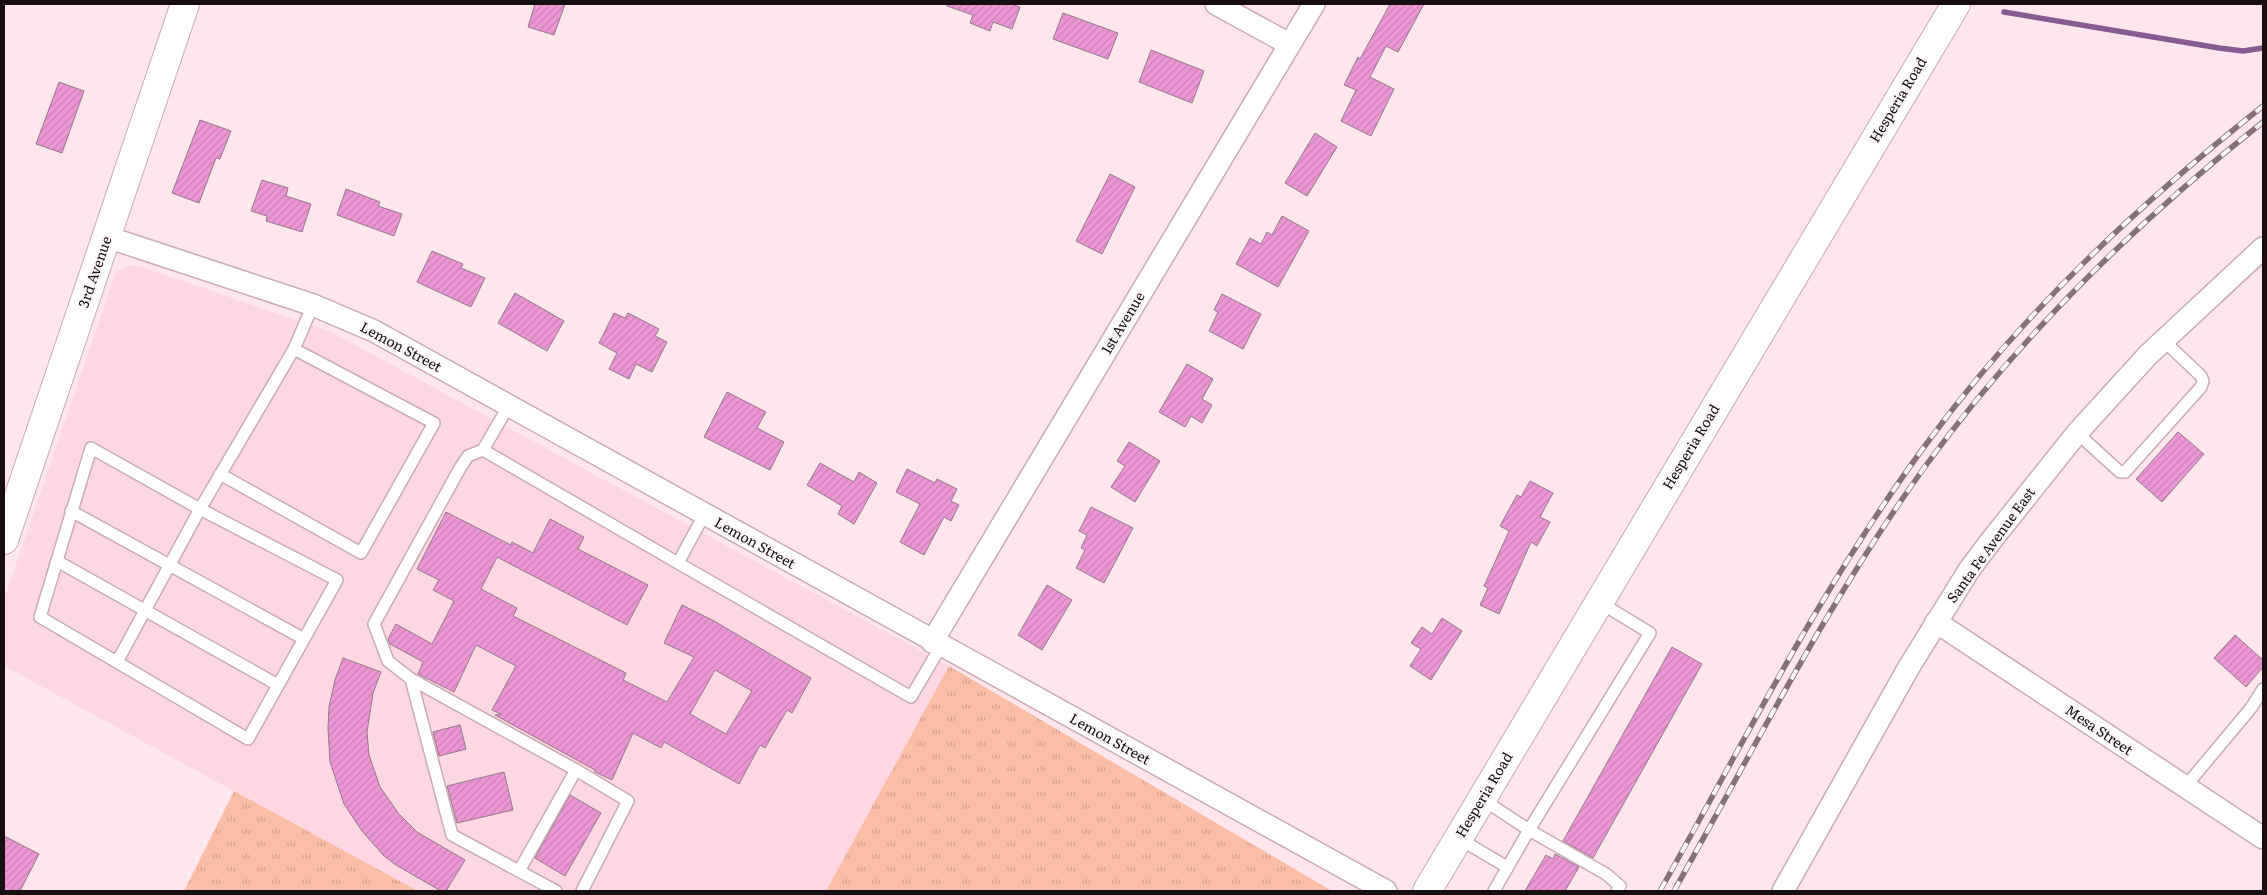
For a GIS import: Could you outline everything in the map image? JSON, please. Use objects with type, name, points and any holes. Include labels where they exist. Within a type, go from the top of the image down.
[{"type":"main road","name":"3rd Avenue","points":[[4,540],[185,4]]},
{"type":"main road","name":"Hesperia Road","points":[[1426,891],[1956,4]]},
{"type":"street","points":[[1216,4],[1290,44]]},
{"type":"street","name":"1st Avenue","points":[[937,644],[1314,4]]},
{"type":"street","name":"Lemon Street","points":[[107,237],[313,305],[374,331],[1386,891]]},
{"type":"street","name":"Santa Fe Avenue East","points":[[1783,891],[1936,622],[1990,542],[2077,433],[2110,395],[2163,340],[2263,248]]},
{"type":"street","name":"Mesa Street","points":[[1936,622],[2263,838]]},
{"type":"lane","points":[[117,662],[200,509],[294,349],[313,305]]},
{"type":"lane","points":[[2077,433],[2120,472],[2125,472],[2201,387],[2203,381],[2202,376],[2163,340]]},
{"type":"lane","points":[[220,474],[361,553],[434,423],[294,349]]},
{"type":"lane","points":[[509,405],[483,450],[468,456],[460,468],[374,624],[388,661],[411,679],[576,770],[628,801],[582,891]]},
{"type":"lane","points":[[91,448],[200,509],[337,580],[248,739],[40,617],[91,448]]},
{"type":"lane","points":[[483,450],[911,698],[937,644]]},
{"type":"lane","points":[[72,512],[304,639]]},
{"type":"lane","points":[[678,563],[704,514]]},
{"type":"lane","points":[[57,561],[278,686]]},
{"type":"lane","points":[[1494,891],[1529,830],[1650,633],[1599,602]]},
{"type":"lane","points":[[411,679],[452,835],[556,891]]},
{"type":"lane","points":[[2185,787],[2251,708],[2263,688]]},
{"type":"lane","points":[[519,871],[576,770]]},
{"type":"lane","points":[[1482,799],[1529,830],[1606,874],[1620,886],[1617,891]]},
{"type":"lane","points":[[1458,838],[1508,867]]},
{"type":"shaded area","points":[[127,266],[139,266],[331,332],[949,666],[826,891],[418,891],[4,666],[4,600],[116,272]]},
{"type":"green space","points":[[949,666],[1332,891],[826,891]]},
{"type":"green space","points":[[234,791],[418,891],[184,891]]},
{"type":"building","points":[[535,4],[565,4],[554,35],[528,27]]},
{"type":"building","points":[[947,4],[1011,4],[1020,7],[1012,29],[993,22],[990,31],[970,23],[973,15],[947,6]]},
{"type":"building","points":[[1390,4],[1424,4],[1398,52],[1386,46],[1370,77],[1394,89],[1371,136],[1341,121],[1356,90],[1344,85],[1358,57],[1360,59]]},
{"type":"building","points":[[1063,13],[1118,33],[1108,59],[1053,39]]},
{"type":"building","points":[[1151,50],[1204,71],[1192,103],[1139,82]]},
{"type":"building","points":[[59,82],[84,91],[62,153],[36,144]]},
{"type":"building","points":[[200,120],[231,131],[220,159],[216,158],[199,203],[172,193]]},
{"type":"building","points":[[1315,133],[1337,147],[1307,196],[1285,183]]},
{"type":"building","points":[[1110,174],[1135,187],[1102,254],[1076,241]]},
{"type":"building","points":[[262,180],[288,188],[286,196],[311,204],[302,232],[266,221],[267,216],[251,211]]},
{"type":"building","points":[[346,189],[380,202],[378,206],[402,214],[394,236],[337,215]]},
{"type":"building","points":[[1282,216],[1309,231],[1278,287],[1236,264],[1250,238],[1261,244],[1267,232],[1272,235]]},
{"type":"building","points":[[432,251],[463,264],[461,268],[485,278],[471,307],[417,282]]},
{"type":"building","points":[[515,293],[564,321],[547,351],[498,323]]},
{"type":"building","points":[[1222,294],[1261,314],[1243,349],[1209,331],[1218,312],[1214,310]]},
{"type":"building","points":[[614,313],[625,318],[628,313],[659,329],[655,336],[667,342],[652,372],[636,364],[629,379],[609,369],[617,353],[599,343]]},
{"type":"building","points":[[1187,364],[1213,379],[1202,399],[1212,405],[1202,423],[1191,416],[1185,427],[1159,412]]},
{"type":"building","points":[[727,392],[766,412],[757,428],[784,442],[770,470],[704,437]]},
{"type":"building","points":[[2178,432],[2204,454],[2162,502],[2136,479]]},
{"type":"building","points":[[1129,442],[1160,461],[1135,502],[1111,487],[1125,466],[1117,461]]},
{"type":"building","points":[[820,463],[854,482],[859,472],[877,483],[854,524],[838,514],[842,506],[807,485]]},
{"type":"building","points":[[907,469],[935,483],[937,479],[957,489],[951,501],[959,505],[951,521],[944,517],[924,555],[900,542],[920,504],[896,492]]},
{"type":"building","points":[[1530,481],[1553,493],[1540,517],[1550,522],[1537,546],[1531,542],[1499,614],[1480,605],[1488,588],[1484,586],[1509,531],[1500,526],[1517,495],[1521,497]]},
{"type":"building","points":[[1091,507],[1133,528],[1104,583],[1076,568],[1085,550],[1081,548],[1087,535],[1079,531]]},
{"type":"building","points":[[446,512],[511,545],[512,542],[533,553],[550,519],[584,537],[578,549],[648,585],[627,625],[497,557],[481,589],[517,608],[513,616],[626,673],[623,680],[667,702],[694,657],[664,643],[682,605],[714,621],[811,678],[792,713],[787,710],[765,748],[760,745],[739,784],[664,742],[661,748],[633,733],[612,780],[495,715],[501,714],[492,710],[516,666],[476,645],[454,692],[418,674],[423,662],[390,644],[388,639],[396,624],[432,644],[454,601],[433,590],[439,580],[417,569]],"holes":[[[715,670],[752,691],[726,734],[690,714]]]},
{"type":"building","points":[[1047,585],[1072,600],[1042,650],[1018,635]]},
{"type":"building","points":[[1442,618],[1462,631],[1431,680],[1410,666],[1421,649],[1411,643],[1422,627],[1432,634]]},
{"type":"building","points":[[2235,635],[2263,660],[2263,667],[2246,687],[2214,658]]},
{"type":"building","points":[[1672,647],[1702,664],[1593,858],[1563,841]]},
{"type":"building","points":[[343,658],[381,672],[373,693],[367,732],[369,755],[380,787],[399,814],[417,832],[465,860],[446,891],[441,891],[396,865],[383,855],[362,831],[344,804],[330,762],[328,728],[329,707],[335,680]]},
{"type":"building","points":[[460,725],[466,749],[439,756],[433,732]]},
{"type":"building","points":[[504,772],[513,810],[457,823],[447,786]]},
{"type":"building","points":[[570,795],[601,813],[565,876],[535,858]]},
{"type":"building","points":[[4,836],[39,854],[20,891],[4,891]]},
{"type":"building","points":[[1555,854],[1579,867],[1565,891],[1525,891],[1546,855],[1553,859]]},
{"type":"waterway","points":[[2004,12],[2219,48],[2243,51],[2263,48]]},
{"type":"railway","points":[[1660,891],[1820,606],[1889,496],[1927,443],[2002,349],[2042,305],[2171,182],[2263,106]]},
{"type":"railway","points":[[1674,891],[1793,676],[1856,570],[1924,468],[1961,419],[1999,372],[2082,283],[2170,200],[2263,122]]}]
